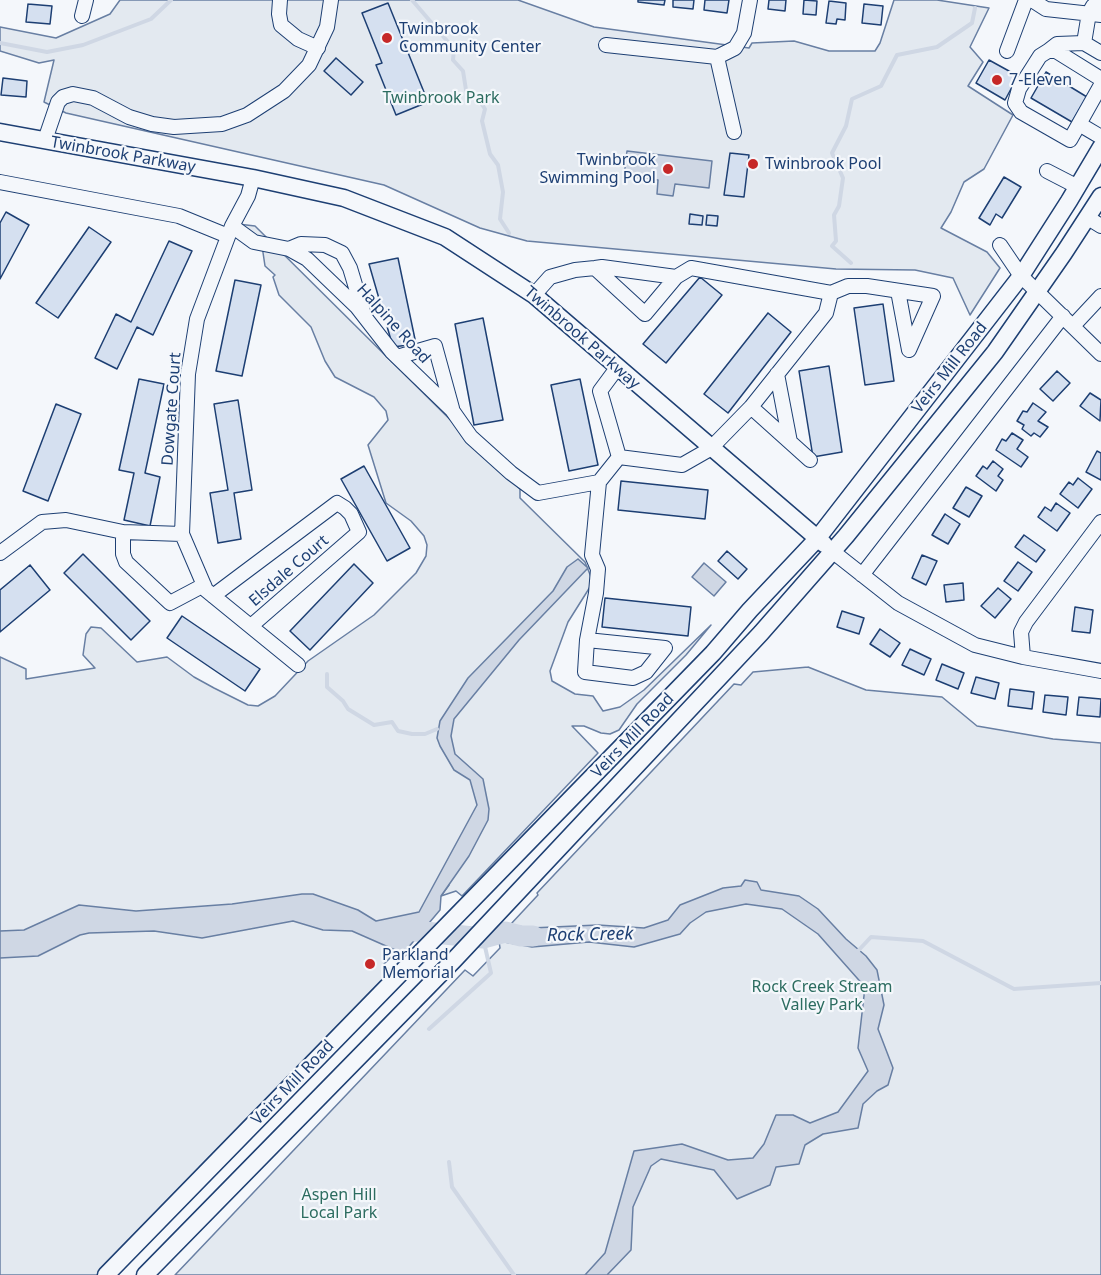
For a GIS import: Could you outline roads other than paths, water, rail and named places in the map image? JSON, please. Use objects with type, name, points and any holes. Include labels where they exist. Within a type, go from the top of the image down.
[{"type":"main road","name":"Twinbrook Parkway","points":[[0,132],[253,178],[344,198],[445,237],[534,295],[710,449],[832,551]]},
{"type":"main road","name":"Veirs Mill Road","points":[[106,1275],[713,653],[817,539],[1021,276],[1101,147]]},
{"type":"main road","name":"Veirs Mill Road","points":[[145,1275],[454,960],[744,652],[832,551],[995,352],[1037,291],[1094,222],[1101,196]]},
{"type":"street","points":[[82,16],[86,0]]},
{"type":"street","points":[[280,0],[281,25],[298,39],[318,48]]},
{"type":"street","points":[[45,140],[58,102],[63,97],[74,94],[93,98],[129,117],[152,124],[174,127],[222,124],[247,115],[285,91],[309,65],[327,27],[331,0]]},
{"type":"street","points":[[606,45],[717,57],[735,48],[744,33],[750,0]]},
{"type":"street","points":[[1007,51],[1026,0]]},
{"type":"street","points":[[1032,0],[1046,9],[1095,14]]},
{"type":"street","points":[[1084,44],[1095,14],[1093,6],[1100,0]]},
{"type":"street","points":[[1101,53],[1084,44],[1057,44],[1041,56],[1019,89],[1016,103],[1021,112],[1070,140],[1101,86]]},
{"type":"street","points":[[1048,51],[1056,51],[1101,79]]},
{"type":"street","points":[[717,57],[734,132]]},
{"type":"street","points":[[1079,124],[1101,137]]},
{"type":"street","points":[[1047,171],[1078,187]]},
{"type":"street","name":"Dowgate Court","points":[[253,178],[248,196],[230,231],[197,319],[188,374],[182,534],[208,590],[298,665]]},
{"type":"street","name":"Halpine Road","points":[[0,182],[179,216],[230,231],[254,243],[290,249],[307,259],[364,317],[398,357],[452,410],[471,437],[511,473],[538,493],[599,482]]},
{"type":"street","points":[[290,249],[301,244],[325,244],[342,253],[351,268],[364,317]]},
{"type":"street","points":[[1000,245],[1021,276],[1101,354]]},
{"type":"street","points":[[534,295],[550,277],[575,270],[595,268],[676,277]]},
{"type":"street","points":[[595,268],[645,314],[676,277],[691,268],[831,293],[848,286],[867,286],[898,291]]},
{"type":"street","points":[[618,457],[682,465],[710,449],[751,407],[826,313],[831,293]]},
{"type":"street","points":[[862,575],[1068,321],[1101,296]]},
{"type":"street","points":[[398,357],[435,346],[452,410]]},
{"type":"street","points":[[617,368],[600,391],[618,457]]},
{"type":"street","points":[[777,374],[790,442]]},
{"type":"street","points":[[751,407],[810,460]]},
{"type":"street","points":[[587,640],[665,648],[646,672],[633,678],[585,672],[587,640],[598,568],[592,555],[599,482],[618,457]]},
{"type":"street","name":"Elsdale Court","points":[[208,590],[337,503],[345,508],[359,532],[251,626]]},
{"type":"street","points":[[0,553],[42,522],[66,520],[123,532],[182,534]]},
{"type":"street","points":[[1023,657],[1021,632],[1026,622],[1101,522]]},
{"type":"street","points":[[123,532],[123,554],[126,562],[170,603],[208,590]]},
{"type":"street","name":"Twinbrook Parkway","points":[[832,551],[898,603],[975,645],[1023,657],[1101,671]]},
{"type":"water","name":"Twinbrook Swimming Pool","points":[[627,151],[712,161],[709,188],[675,184],[673,196],[657,194],[658,180],[624,176]]},
{"type":"water","points":[[578,559],[588,568],[519,640],[454,719],[451,736],[455,754],[483,779],[489,809],[488,820],[469,856],[441,896],[440,910],[402,953],[352,931],[323,930],[293,921],[202,938],[154,931],[89,933],[80,935],[38,956],[0,958],[0,931],[24,930],[79,905],[136,911],[232,904],[313,894],[358,910],[376,921],[419,912],[477,805],[470,780],[454,770],[440,746],[437,738],[440,721],[468,678],[553,591],[567,567]]},
{"type":"water","points":[[704,563],[726,582],[714,596],[692,577]]},
{"type":"water","points":[[745,880],[757,882],[761,890],[799,896],[818,909],[846,939],[866,956],[877,970],[884,1005],[878,1029],[893,1068],[888,1085],[877,1091],[863,1104],[858,1128],[823,1134],[805,1145],[799,1164],[776,1167],[770,1185],[737,1199],[714,1170],[661,1159],[651,1166],[633,1207],[631,1250],[607,1275],[585,1275],[605,1253],[634,1151],[682,1144],[728,1160],[753,1158],[764,1144],[776,1115],[793,1115],[810,1123],[838,1112],[868,1071],[858,1048],[865,987],[818,934],[782,909],[746,904],[706,912],[690,923],[680,934],[634,947],[589,942],[532,947],[499,941],[510,925],[531,928],[598,925],[644,928],[668,920],[680,905],[723,888],[741,886]]},
{"type":"waterway","points":[[0,43],[47,52],[83,45],[151,19],[171,0]]},
{"type":"waterway","points":[[412,0],[454,49],[453,60],[463,71],[466,90],[475,94],[485,109],[482,121],[490,154],[498,165],[503,192],[500,219],[509,233]]},
{"type":"waterway","points":[[851,263],[832,246],[836,241],[834,215],[839,206],[843,178],[832,153],[846,126],[852,99],[881,86],[897,55],[937,47],[972,23],[975,8]]},
{"type":"waterway","points":[[327,674],[327,687],[343,701],[348,709],[374,725],[392,722],[398,731],[412,734],[425,734],[437,729]]},
{"type":"waterway","name":"Rock Creek","points":[[396,929],[483,938],[505,932],[533,936]]},
{"type":"waterway","points":[[857,952],[871,937],[923,941],[1014,989],[1101,983]]},
{"type":"waterway","points":[[429,1029],[491,973],[483,938]]},
{"type":"waterway","points":[[449,1162],[452,1187],[514,1275]]},
{"type":"place","name":"Twinbrook Community Center","points":[[387,38]]},
{"type":"place","name":"7-Eleven","points":[[997,80]]},
{"type":"place","name":"Twinbrook Pool","points":[[753,164]]},
{"type":"place","name":"Twinbrook Swimming Pool","points":[[668,169]]},
{"type":"place","name":"Parkland Memorial","points":[[370,964]]},
{"type":"park label","name":"Twinbrook Park","points":[[441,98]]},
{"type":"park label","name":"Rock Creek Stream Valley Park","points":[[822,996]]},
{"type":"park label","name":"Aspen Hill Local Park","points":[[339,1204]]}]
